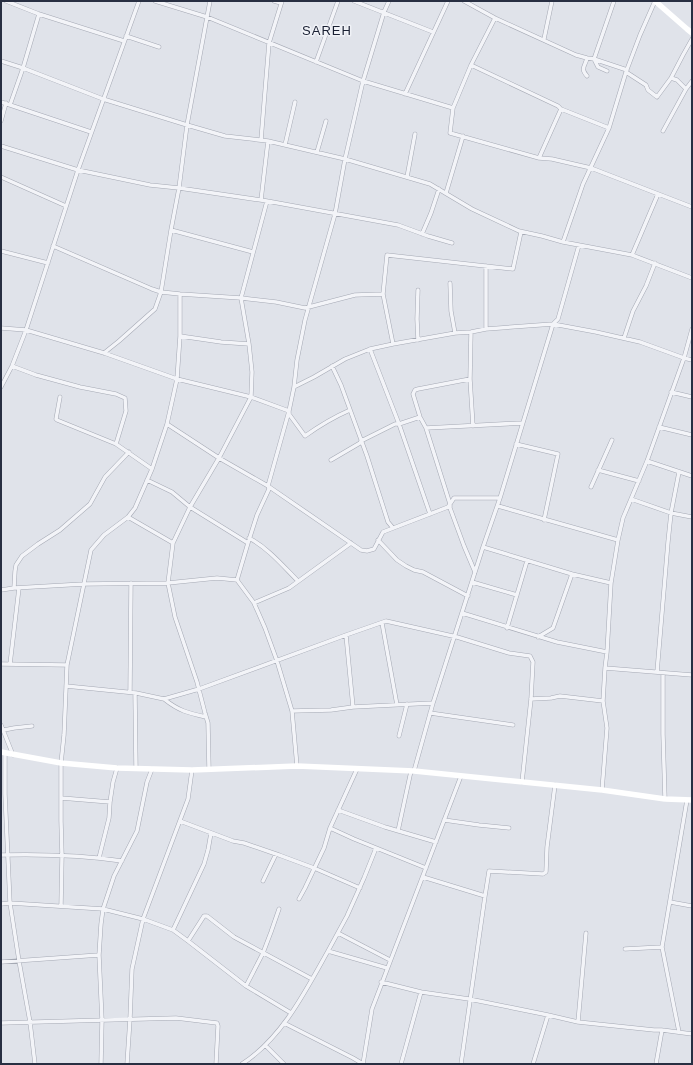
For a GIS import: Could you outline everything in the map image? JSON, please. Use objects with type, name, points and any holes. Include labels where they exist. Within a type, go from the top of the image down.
[{"type":"street","points":[[6,1],[39,14],[124,41]]},
{"type":"street","points":[[1,387],[12,366],[26,330],[91,132],[139,1]]},
{"type":"street","points":[[155,1],[207,17],[362,81],[453,108]]},
{"type":"street","points":[[104,352],[119,341],[155,308],[161,292],[179,188],[187,125],[210,1]]},
{"type":"street","points":[[262,140],[269,43],[282,2],[274,1]]},
{"type":"street","points":[[316,62],[338,1]]},
{"type":"street","points":[[354,1],[433,32]]},
{"type":"street","points":[[237,580],[257,515],[269,489],[268,486],[289,411],[305,320],[335,214],[362,81],[384,12],[389,1]]},
{"type":"street","points":[[405,94],[448,1]]},
{"type":"street","points":[[464,1],[495,18],[576,55],[594,59],[627,71],[646,85],[648,90],[657,97],[671,78],[692,39]]},
{"type":"street","points":[[544,40],[552,1]]},
{"type":"street","points":[[607,72],[598,66],[594,59],[614,1]]},
{"type":"street","points":[[563,242],[579,197],[609,128],[640,35],[655,1],[692,33]]},
{"type":"street","points":[[1,121],[23,68],[39,14]]},
{"type":"street","points":[[495,18],[471,65],[453,108],[450,133],[539,158],[552,159],[591,168],[692,207]]},
{"type":"street","points":[[126,36],[159,47]]},
{"type":"street","points":[[587,58],[583,68],[587,76]]},
{"type":"street","points":[[1,61],[103,99],[225,136],[268,141],[317,152],[430,184],[472,209],[521,232],[563,242],[632,255],[692,278]]},
{"type":"street","points":[[471,65],[558,106],[561,109],[609,128]]},
{"type":"street","points":[[671,78],[677,80],[686,89]]},
{"type":"street","points":[[663,132],[686,89],[692,81]]},
{"type":"street","points":[[1,102],[91,132]]},
{"type":"street","points":[[285,145],[295,102]]},
{"type":"street","points":[[539,158],[561,109]]},
{"type":"street","points":[[317,152],[326,121]]},
{"type":"street","points":[[407,178],[415,134]]},
{"type":"street","points":[[446,193],[463,136]]},
{"type":"street","points":[[260,200],[268,141]]},
{"type":"street","points":[[1,146],[78,170],[150,185],[267,201],[398,225],[452,243]]},
{"type":"street","points":[[1,177],[66,206]]},
{"type":"street","points":[[422,234],[439,189]]},
{"type":"street","points":[[632,255],[658,194]]},
{"type":"street","points":[[209,769],[208,723],[198,682],[175,617],[168,583],[173,543],[190,507],[219,458],[251,396],[252,372],[241,298],[267,201]]},
{"type":"street","points":[[171,230],[254,252]]},
{"type":"street","points":[[393,344],[383,294],[387,255],[513,269],[521,232]]},
{"type":"street","points":[[398,831],[412,771],[433,703],[483,547],[498,506],[552,324],[558,319],[579,245]]},
{"type":"street","points":[[53,246],[161,292],[241,298],[276,302],[305,308],[355,295],[383,294]]},
{"type":"street","points":[[1,251],[48,263]]},
{"type":"street","points":[[624,338],[632,311],[646,286],[655,263]]},
{"type":"street","points":[[486,266],[486,329]]},
{"type":"street","points":[[450,283],[451,311],[455,333]]},
{"type":"street","points":[[418,290],[418,340]]},
{"type":"street","points":[[62,906],[61,763],[64,735],[67,665],[91,550],[104,535],[128,517],[135,508],[152,470],[167,424],[177,379],[180,336],[180,294]]},
{"type":"street","points":[[294,387],[345,359],[370,349],[455,333],[552,324],[640,342],[692,360]]},
{"type":"street","points":[[1,328],[26,330],[104,352],[177,379],[251,396],[289,411]]},
{"type":"street","points":[[602,790],[607,728],[603,701],[605,668],[608,652],[611,583],[618,540],[624,518],[647,461],[684,358],[692,329]]},
{"type":"street","points":[[470,332],[470,379],[473,426]]},
{"type":"street","points":[[180,336],[221,342],[249,344]]},
{"type":"street","points":[[370,349],[399,424],[430,514]]},
{"type":"street","points":[[12,366],[36,375],[80,387],[116,394],[125,398],[126,411],[116,444]]},
{"type":"street","points":[[332,366],[341,385],[361,440],[388,522],[393,528]]},
{"type":"street","points":[[470,379],[414,390],[413,394],[420,417],[426,428],[450,508],[475,572]]},
{"type":"street","points":[[671,392],[692,397]]},
{"type":"street","points":[[60,397],[56,419],[116,444],[152,470]]},
{"type":"street","points":[[289,411],[289,414],[305,436],[330,420],[350,410]]},
{"type":"street","points":[[332,460],[360,443],[361,440],[394,424],[399,424],[420,417]]},
{"type":"street","points":[[426,428],[522,423]]},
{"type":"street","points":[[167,424],[219,458],[268,486],[361,550],[368,551],[374,549],[383,532],[448,507],[454,498],[500,498]]},
{"type":"street","points":[[659,427],[692,435]]},
{"type":"street","points":[[591,488],[612,440]]},
{"type":"street","points":[[516,444],[558,454],[544,520]]},
{"type":"street","points":[[14,588],[16,565],[22,556],[60,530],[90,504],[105,477],[128,452]]},
{"type":"street","points":[[647,461],[692,476]]},
{"type":"street","points":[[598,470],[639,481]]},
{"type":"street","points":[[657,672],[671,513],[679,472]]},
{"type":"street","points":[[147,480],[172,492],[190,507],[248,543]]},
{"type":"street","points":[[631,499],[671,513],[692,517]]},
{"type":"street","points":[[498,506],[618,540]]},
{"type":"street","points":[[128,517],[173,543]]},
{"type":"street","points":[[249,538],[272,556],[298,581]]},
{"type":"street","points":[[378,540],[397,560],[406,566],[423,572],[468,596]]},
{"type":"street","points":[[254,603],[289,588],[351,543]]},
{"type":"street","points":[[483,547],[572,574],[611,583]]},
{"type":"street","points":[[507,628],[527,561]]},
{"type":"street","points":[[538,637],[553,628],[572,574]]},
{"type":"street","points":[[1,590],[84,584],[168,583],[217,578],[237,580],[254,603],[277,661],[292,711],[297,766]]},
{"type":"street","points":[[472,582],[517,595]]},
{"type":"street","points":[[130,692],[131,583]]},
{"type":"street","points":[[10,664],[19,588]]},
{"type":"street","points":[[462,614],[538,637],[608,652]]},
{"type":"street","points":[[66,686],[130,692],[164,699],[199,690],[386,621],[455,637],[509,653],[530,656],[532,662],[531,699],[522,782]]},
{"type":"street","points":[[382,622],[398,704]]},
{"type":"street","points":[[346,635],[353,707]]},
{"type":"street","points":[[1,664],[67,665]]},
{"type":"street","points":[[605,668],[692,675]]},
{"type":"street","points":[[663,672],[665,798]]},
{"type":"street","points":[[135,693],[136,768]]},
{"type":"street","points":[[531,699],[560,696],[603,701]]},
{"type":"street","points":[[164,699],[173,706],[186,712],[206,717]]},
{"type":"street","points":[[292,711],[332,710],[353,707],[433,703]]},
{"type":"street","points":[[399,736],[407,704]]},
{"type":"street","points":[[430,713],[513,725]]},
{"type":"street","points":[[1,725],[13,755]]},
{"type":"street","points":[[4,730],[32,726]]},
{"type":"street","points":[[35,1064],[30,1022],[10,903],[6,810],[3,794],[3,753],[61,763],[117,768],[192,770],[297,766],[412,771],[689,800],[662,947],[679,1032]]},
{"type":"street","points":[[99,858],[109,818],[113,782],[117,768]]},
{"type":"street","points":[[101,1064],[102,1020],[100,956],[103,909],[114,876],[138,831],[147,782],[152,769]]},
{"type":"street","points":[[299,900],[324,848],[330,828],[357,769]]},
{"type":"street","points":[[127,1064],[132,969],[143,920],[188,799],[192,770]]},
{"type":"street","points":[[284,1023],[363,1064],[372,1009],[461,776]]},
{"type":"street","points":[[461,1064],[469,999],[489,872],[543,874],[546,872],[555,785]]},
{"type":"street","points":[[61,798],[110,802]]},
{"type":"street","points":[[1,810],[6,810]]},
{"type":"street","points":[[338,810],[398,831],[436,842]]},
{"type":"street","points":[[444,820],[509,828]]},
{"type":"street","points":[[180,821],[314,868],[360,888]]},
{"type":"street","points":[[330,828],[426,868]]},
{"type":"street","points":[[173,930],[204,864],[211,833]]},
{"type":"street","points":[[242,1064],[265,1045],[291,1014],[347,916],[376,848]]},
{"type":"street","points":[[263,882],[276,854]]},
{"type":"street","points":[[1,855],[62,856],[122,861]]},
{"type":"street","points":[[423,878],[485,896]]},
{"type":"street","points":[[670,902],[692,906]]},
{"type":"street","points":[[1,904],[10,903],[103,909],[173,930],[246,986],[291,1014]]},
{"type":"street","points":[[246,986],[271,932],[279,909]]},
{"type":"street","points":[[188,941],[205,915],[234,936],[262,953],[312,979]]},
{"type":"street","points":[[338,933],[390,960]]},
{"type":"street","points":[[578,1022],[586,933]]},
{"type":"street","points":[[625,949],[662,947]]},
{"type":"street","points":[[328,951],[387,968]]},
{"type":"street","points":[[1,962],[100,956]]},
{"type":"street","points":[[382,982],[421,992],[469,999],[578,1022],[692,1034]]},
{"type":"street","points":[[401,1064],[421,992]]},
{"type":"street","points":[[533,1064],[548,1015]]},
{"type":"street","points":[[1,1023],[176,1018],[217,1023],[216,1064]]},
{"type":"street","points":[[656,1064],[662,1030]]},
{"type":"street","points":[[265,1045],[284,1064]]},
{"type":"district","name":"SAREH","points":[[327,30]]}]
